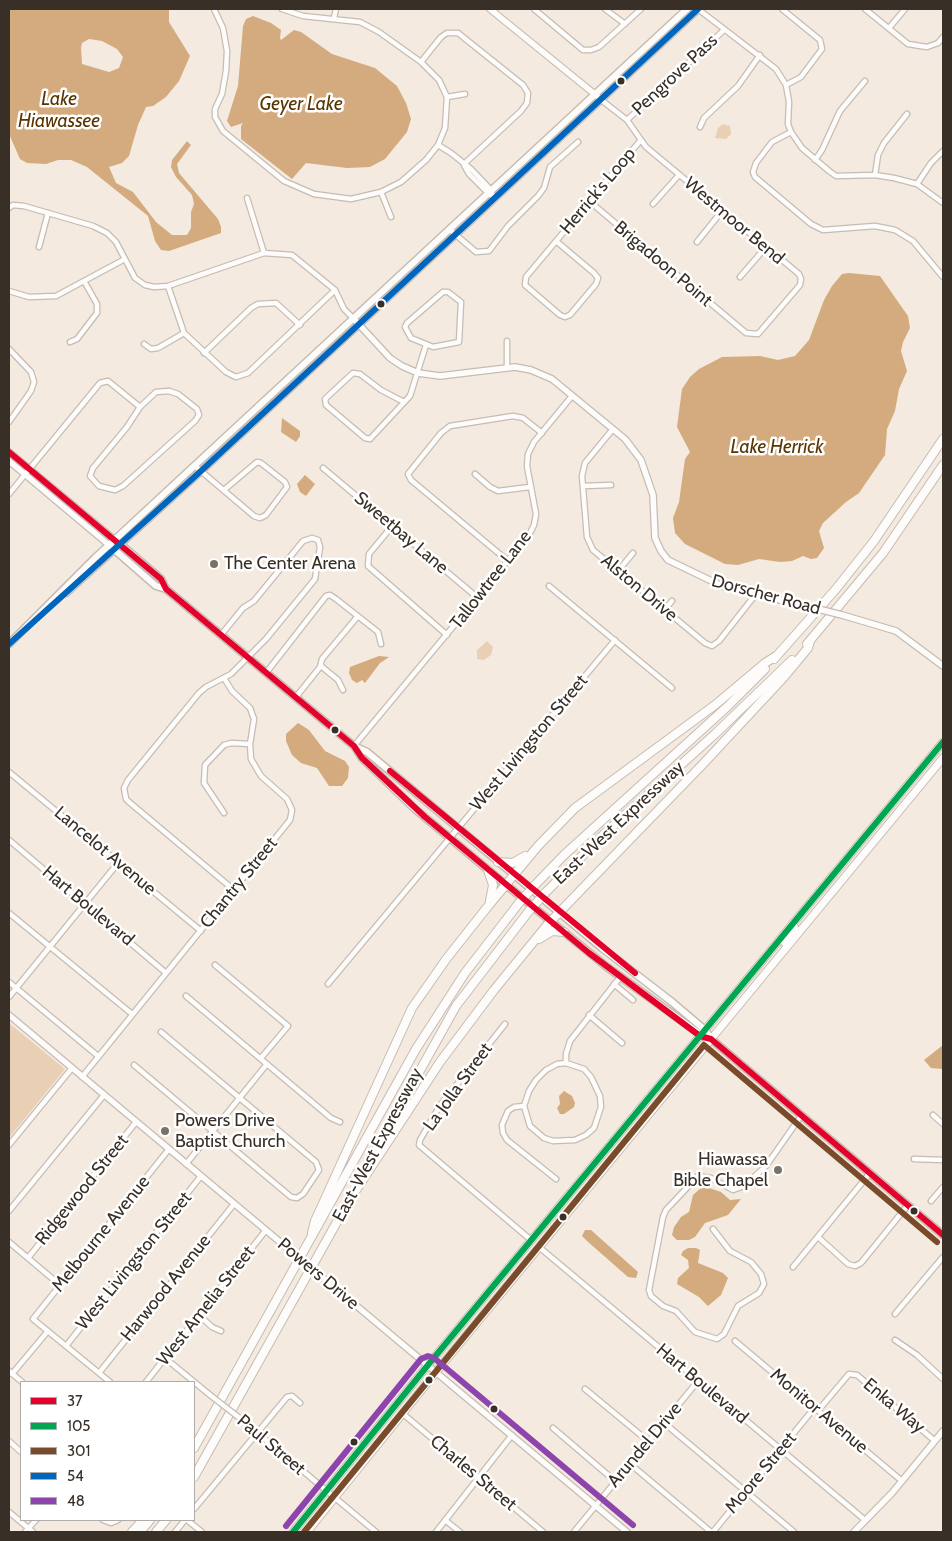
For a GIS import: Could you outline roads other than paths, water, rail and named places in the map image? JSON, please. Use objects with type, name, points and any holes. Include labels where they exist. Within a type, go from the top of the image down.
[{"type":"highway","name":"East-West Expressway","points":[[195,1446],[312,1233],[443,1004],[492,936],[535,885],[572,848],[728,706],[776,656],[836,589],[874,541],[943,439]]},
{"type":"highway","name":"East-West Expressway","points":[[195,1475],[456,1006],[544,893],[603,834],[756,695],[810,641],[883,553],[943,465]]},
{"type":"highway","points":[[345,1207],[450,1048],[550,922],[745,719],[808,648],[810,641]]},
{"type":"highway","points":[[312,1233],[315,1221],[412,1008],[447,958],[513,874],[538,846],[583,802],[715,705],[776,656]]},
{"type":"highway","points":[[293,1532],[428,1365],[943,742]]},
{"type":"highway","points":[[306,1532],[943,758]]},
{"type":"highway","points":[[880,819],[887,826]]},
{"type":"highway","points":[[498,862],[517,862],[538,846]]},
{"type":"highway","points":[[488,870],[493,885],[489,904]]},
{"type":"highway","points":[[802,930],[801,922],[816,896]]},
{"type":"highway","points":[[768,971],[769,964],[795,929],[793,923]]},
{"type":"highway","points":[[533,943],[552,931],[564,932]]},
{"type":"highway","points":[[624,1145],[624,1136],[638,1111]]},
{"type":"highway","points":[[598,1176],[612,1152],[612,1142]]},
{"type":"highway","points":[[539,1247],[539,1240],[555,1211]]},
{"type":"highway","points":[[515,1276],[531,1248],[531,1240]]},
{"type":"highway","points":[[132,1532],[143,1521]]},
{"type":"highway","points":[[140,1532],[149,1521]]},
{"type":"main road","points":[[598,97],[687,9]]},
{"type":"main road","points":[[9,644],[109,545],[355,321],[490,194],[698,9]]},
{"type":"main road","points":[[46,609],[121,545],[201,471],[355,321]]},
{"type":"main road","points":[[115,540],[161,579],[166,589]]},
{"type":"main road","points":[[109,545],[156,586],[166,589],[354,746],[367,752],[560,913],[705,1030],[711,1039],[943,1235]]},
{"type":"main road","points":[[354,746],[362,758],[388,784],[550,922],[700,1036],[711,1039]]},
{"type":"street","points":[[214,9],[223,28],[227,51],[223,86],[215,109],[215,118],[224,131],[284,181],[301,190],[331,197],[351,198],[381,192],[401,182],[426,160],[438,145],[445,128],[447,97],[439,80],[421,62],[379,32],[360,22],[303,16],[282,9]]},
{"type":"street","points":[[334,18],[336,9]]},
{"type":"street","points":[[490,9],[598,97]]},
{"type":"street","points":[[534,9],[583,50],[599,47],[641,9]]},
{"type":"street","points":[[605,9],[624,24]]},
{"type":"street","points":[[698,9],[776,69],[786,85],[789,102],[788,124],[791,132],[802,148],[815,160],[836,176],[875,175],[917,184],[943,203]]},
{"type":"street","points":[[782,9],[820,40],[822,49],[801,77],[786,85]]},
{"type":"street","points":[[865,9],[908,44],[918,47],[938,43],[943,37]]},
{"type":"street","points":[[889,28],[905,9]]},
{"type":"street","name":"Pengrove Pass","points":[[627,120],[724,30]]},
{"type":"street","points":[[421,62],[441,37],[447,33],[458,33],[523,85],[528,93],[527,103],[521,111],[464,164]]},
{"type":"street","points":[[700,127],[704,118],[738,86],[760,55]]},
{"type":"street","points":[[815,160],[822,150],[840,111],[865,81]]},
{"type":"street","points":[[447,97],[465,94]]},
{"type":"street","name":"Westmoor Bend","points":[[598,97],[627,120],[640,141],[799,274],[801,279],[800,285],[758,334],[746,333],[738,326]]},
{"type":"street","points":[[875,175],[878,155],[884,143],[907,114]]},
{"type":"street","points":[[791,132],[772,142],[756,163],[752,172],[755,177],[811,224],[823,230],[875,226],[895,230],[913,241],[943,277]]},
{"type":"street","name":"Herrick's Loop","points":[[556,241],[594,272],[598,278],[596,284],[570,315],[565,316],[560,315],[525,285],[526,277],[556,241],[640,141]]},
{"type":"street","points":[[451,232],[476,252],[489,251],[508,226],[544,188],[550,167],[578,142]]},
{"type":"street","points":[[438,145],[464,164],[469,174],[490,194]]},
{"type":"street","points":[[917,184],[931,163],[943,151]]},
{"type":"street","points":[[654,204],[679,175]]},
{"type":"street","points":[[381,192],[390,217]]},
{"type":"street","points":[[247,198],[264,253]]},
{"type":"street","name":"Brigadoon Point","points":[[589,202],[738,326]]},
{"type":"street","points":[[9,208],[13,205],[24,206],[93,226],[107,232],[116,242],[135,278],[145,285],[168,286],[264,253],[292,255],[335,290],[344,309],[355,321]]},
{"type":"street","points":[[697,242],[722,211]]},
{"type":"street","points":[[39,247],[48,213]]},
{"type":"street","points":[[740,277],[766,247]]},
{"type":"street","points":[[9,291],[30,297],[44,298],[56,296],[125,259]]},
{"type":"street","points":[[70,342],[77,339],[98,313],[97,304],[84,281]]},
{"type":"street","points":[[168,286],[184,333],[226,372],[236,377],[243,376],[300,325],[335,290]]},
{"type":"street","points":[[448,292],[461,302],[459,342],[443,346],[426,345],[411,338],[405,327],[438,294],[448,292]]},
{"type":"street","points":[[204,353],[250,308],[258,304],[276,303],[300,325]]},
{"type":"street","name":"Dorscher Road","points":[[355,321],[390,358],[418,373],[440,376],[506,367],[539,372],[552,379],[631,446],[648,476],[654,503],[655,538],[664,555],[677,566],[710,581],[896,631],[943,666]]},
{"type":"street","points":[[144,344],[151,349],[158,348],[184,333]]},
{"type":"street","points":[[506,367],[507,342]]},
{"type":"street","points":[[404,402],[381,390],[360,374],[353,372],[325,400],[326,406],[365,438],[370,439],[404,402],[414,388],[426,345]]},
{"type":"street","points":[[9,349],[31,372],[34,382],[31,391],[9,422]]},
{"type":"street","points":[[9,494],[100,383],[108,381],[140,407]]},
{"type":"street","points":[[169,390],[197,409],[199,415],[124,486],[115,490],[99,486],[90,476],[90,472],[140,407],[156,392],[169,390]]},
{"type":"street","name":"Tallowtree Lane","points":[[354,746],[529,535],[534,526],[536,514],[527,466],[528,454],[542,433],[572,396]]},
{"type":"street","points":[[9,413],[13,416]]},
{"type":"street","points":[[508,560],[411,480],[408,474],[441,433],[450,426],[513,416],[523,418],[542,433]]},
{"type":"street","name":"Alston Drive","points":[[613,429],[585,463],[582,476],[590,544],[618,571],[705,643],[712,646],[719,641],[756,594]]},
{"type":"street","points":[[9,452],[115,540]]},
{"type":"street","points":[[9,461],[109,545]]},
{"type":"street","points":[[195,466],[254,516],[260,518],[266,515],[287,487],[285,482],[262,463],[257,462],[224,490]]},
{"type":"street","name":"Sweetbay Lane","points":[[323,468],[478,598]]},
{"type":"street","points":[[475,474],[490,487],[498,491],[506,492],[530,487]]},
{"type":"street","points":[[583,486],[611,485]]},
{"type":"street","points":[[393,525],[369,554],[368,566],[447,635]]},
{"type":"street","points":[[221,635],[243,608],[254,600],[303,541],[312,538],[318,540],[320,546],[315,579],[266,639],[232,674],[206,687],[199,693],[128,780],[124,794],[129,802],[234,890]]},
{"type":"street","points":[[618,571],[633,553]]},
{"type":"street","points":[[549,586],[672,688]]},
{"type":"street","points":[[266,673],[326,596],[330,595],[378,632],[380,644]]},
{"type":"street","points":[[664,609],[672,601]]},
{"type":"street","points":[[296,697],[321,666],[322,659],[358,616]]},
{"type":"street","name":"West Livingston Street","points":[[328,984],[615,640]]},
{"type":"street","points":[[321,666],[338,680],[343,690]]},
{"type":"street","name":"Chantry Street","points":[[82,1077],[290,820],[292,810],[287,799],[256,769],[251,759],[250,744],[254,725],[250,708],[232,690],[224,678]]},
{"type":"street","points":[[224,813],[204,783],[205,765],[224,745],[231,743],[250,744]]},
{"type":"street","name":"Lancelot Avenue","points":[[10,774],[201,931]]},
{"type":"street","name":"Hart Boulevard","points":[[9,840],[166,973]]},
{"type":"street","points":[[9,997],[118,863]]},
{"type":"street","points":[[9,913],[132,1014]]},
{"type":"street","points":[[215,965],[288,1026],[261,1058]]},
{"type":"street","points":[[566,1063],[567,1048],[589,1015],[621,976]]},
{"type":"street","points":[[9,982],[98,1056]]},
{"type":"street","points":[[614,984],[633,1000]]},
{"type":"street","points":[[186,996],[331,1118],[340,1122]]},
{"type":"street","name":"Powers Drive","points":[[9,1015],[627,1532]]},
{"type":"street","points":[[589,1015],[622,1043]]},
{"type":"street","name":"La Jolla Street","points":[[506,1024],[439,1107],[419,1145],[531,1240]]},
{"type":"street","points":[[134,1065],[291,1197],[297,1198],[303,1194],[318,1172],[318,1165],[161,1032]]},
{"type":"street","points":[[566,1063],[584,1069],[597,1085],[601,1107],[594,1128],[575,1140],[553,1142],[544,1138],[530,1126],[524,1106],[529,1091],[541,1075],[557,1064],[566,1063]]},
{"type":"street","name":"West Livingston Street","points":[[186,1164],[267,1064]]},
{"type":"street","points":[[9,1145],[72,1068]]},
{"type":"street","points":[[9,1211],[104,1095]]},
{"type":"street","points":[[524,1106],[514,1108],[504,1118],[503,1133],[507,1140],[556,1179]]},
{"type":"street","points":[[933,1115],[943,1124]]},
{"type":"street","points":[[713,1229],[730,1251],[751,1262],[761,1274],[764,1284],[759,1293],[738,1306],[724,1334],[717,1339],[695,1332],[676,1311],[663,1306],[651,1296],[649,1290],[663,1217],[666,1210],[698,1176],[711,1178],[733,1190],[744,1186],[766,1166],[801,1116]]},
{"type":"street","name":"Ridgewood Street","points":[[28,1258],[136,1122]]},
{"type":"street","name":"Melbourne Avenue","points":[[48,1332],[33,1319],[169,1149]]},
{"type":"street","points":[[914,1159],[943,1160]]},
{"type":"street","points":[[793,1267],[870,1173]]},
{"type":"street","name":"West Livingston Street","points":[[66,1346],[202,1176]]},
{"type":"street","points":[[931,1201],[943,1187]]},
{"type":"street","name":"Harwood Avenue","points":[[98,1373],[234,1204]]},
{"type":"street","points":[[818,1237],[848,1264],[856,1266],[861,1263],[908,1205]]},
{"type":"street","name":"West Amelia Street","points":[[147,1381],[266,1230]]},
{"type":"street","points":[[9,1242],[60,1285]]},
{"type":"street","name":"Hart Boulevard","points":[[539,1247],[865,1520]]},
{"type":"street","points":[[895,1314],[943,1257]]},
{"type":"street","points":[[198,1315],[212,1327],[222,1331]]},
{"type":"street","points":[[48,1332],[109,1381]]},
{"type":"street","name":"West Livingston Street","points":[[11,1373],[48,1332]]},
{"type":"street","points":[[895,1340],[917,1355],[943,1379]]},
{"type":"street","name":"Monitor Avenue","points":[[735,1341],[902,1481]]},
{"type":"street","name":"Paul Street","points":[[165,1358],[193,1381]]},
{"type":"street","points":[[11,1373],[21,1381]]},
{"type":"street","name":"Moore Street","points":[[712,1532],[811,1412],[822,1406],[852,1373]]},
{"type":"street","name":"Enka Way","points":[[852,1373],[935,1441]]},
{"type":"street","name":"Arundel Drive","points":[[574,1532],[698,1381]]},
{"type":"street","name":"Paul Street","points":[[195,1383],[376,1532]]},
{"type":"street","points":[[585,1389],[648,1441]]},
{"type":"street","points":[[195,1508],[289,1395],[300,1402]]},
{"type":"street","name":"Charles Street","points":[[402,1413],[543,1532]]},
{"type":"street","points":[[663,1422],[794,1532]]},
{"type":"street","points":[[553,1428],[615,1481]]},
{"type":"street","points":[[854,1532],[902,1481],[943,1431]]},
{"type":"street","points":[[436,1532],[512,1436]]},
{"type":"street","points":[[9,1441],[20,1451]]},
{"type":"street","points":[[629,1463],[712,1532]]},
{"type":"street","points":[[9,1512],[27,1530],[33,1532]]},
{"type":"street","points":[[446,1520],[460,1532]]},
{"type":"street","points":[[105,1521],[111,1524],[116,1521]]},
{"type":"street","points":[[175,1532],[185,1521]]},
{"type":"street","points":[[187,1521],[202,1532]]},
{"type":"water","name":"Lake Hiawassee","points":[[9,9],[169,9],[169,22],[190,56],[179,81],[166,97],[153,106],[146,107],[138,125],[129,156],[122,163],[109,167],[116,183],[133,192],[156,222],[172,235],[187,235],[191,228],[191,212],[194,204],[192,195],[176,177],[171,167],[172,160],[187,141],[191,145],[177,164],[179,173],[218,219],[221,233],[169,251],[161,250],[155,241],[148,216],[87,167],[71,160],[58,160],[46,164],[27,163],[20,159],[9,134]],"holes":[[[89,39],[102,41],[117,49],[123,57],[119,68],[109,72],[82,64],[82,43]]]},
{"type":"water","name":"Geyer Lake","points":[[253,16],[271,23],[281,30],[281,40],[294,30],[301,32],[332,54],[375,68],[397,86],[406,103],[411,119],[407,132],[385,159],[370,167],[347,168],[306,163],[292,179],[241,139],[241,126],[243,123],[231,127],[227,121],[238,86],[243,26],[246,19]]},
{"type":"water","name":"Lake Herrick","points":[[842,274],[880,276],[908,316],[910,328],[901,351],[907,371],[899,389],[895,411],[887,429],[885,455],[859,493],[823,523],[819,531],[824,548],[817,558],[811,559],[803,556],[792,561],[780,562],[759,559],[738,565],[725,564],[685,544],[675,533],[673,518],[679,502],[685,459],[690,452],[677,427],[682,389],[690,377],[699,369],[722,357],[760,356],[778,360],[795,356],[809,340],[824,300],[832,286]]},
{"type":"water","points":[[282,418],[300,431],[300,436],[296,442],[281,432]]},
{"type":"water","points":[[305,475],[315,484],[306,496],[300,492],[297,484]]},
{"type":"water","points":[[379,656],[389,657],[380,663],[365,683],[362,680],[357,683],[352,680],[349,673],[350,667]]},
{"type":"water","points":[[298,723],[309,730],[325,751],[345,761],[349,767],[348,778],[342,786],[329,786],[317,768],[301,763],[292,755],[286,741],[286,734]]},
{"type":"water","points":[[943,1045],[943,1069],[931,1068],[924,1060]]},
{"type":"water","points":[[564,1091],[572,1096],[575,1103],[574,1107],[564,1114],[560,1114],[557,1108],[560,1104],[559,1096]]},
{"type":"water","points":[[703,1186],[721,1192],[730,1200],[741,1199],[728,1215],[705,1223],[695,1237],[689,1240],[677,1240],[672,1235],[674,1227],[681,1217],[689,1212],[693,1195]]},
{"type":"water","points":[[585,1230],[591,1230],[638,1272],[636,1278],[628,1277],[587,1241],[582,1236]]},
{"type":"water","points":[[688,1248],[700,1250],[698,1263],[723,1273],[728,1278],[721,1295],[708,1306],[699,1297],[677,1284],[678,1278],[689,1268],[688,1260],[681,1255]]},
{"type":"place","name":"The Center Arena","points":[[214,564]]},
{"type":"place","name":"Powers Drive Baptist Church","points":[[165,1131]]},
{"type":"place","name":"Hiawassa Bible Chapel","points":[[778,1170]]}]
